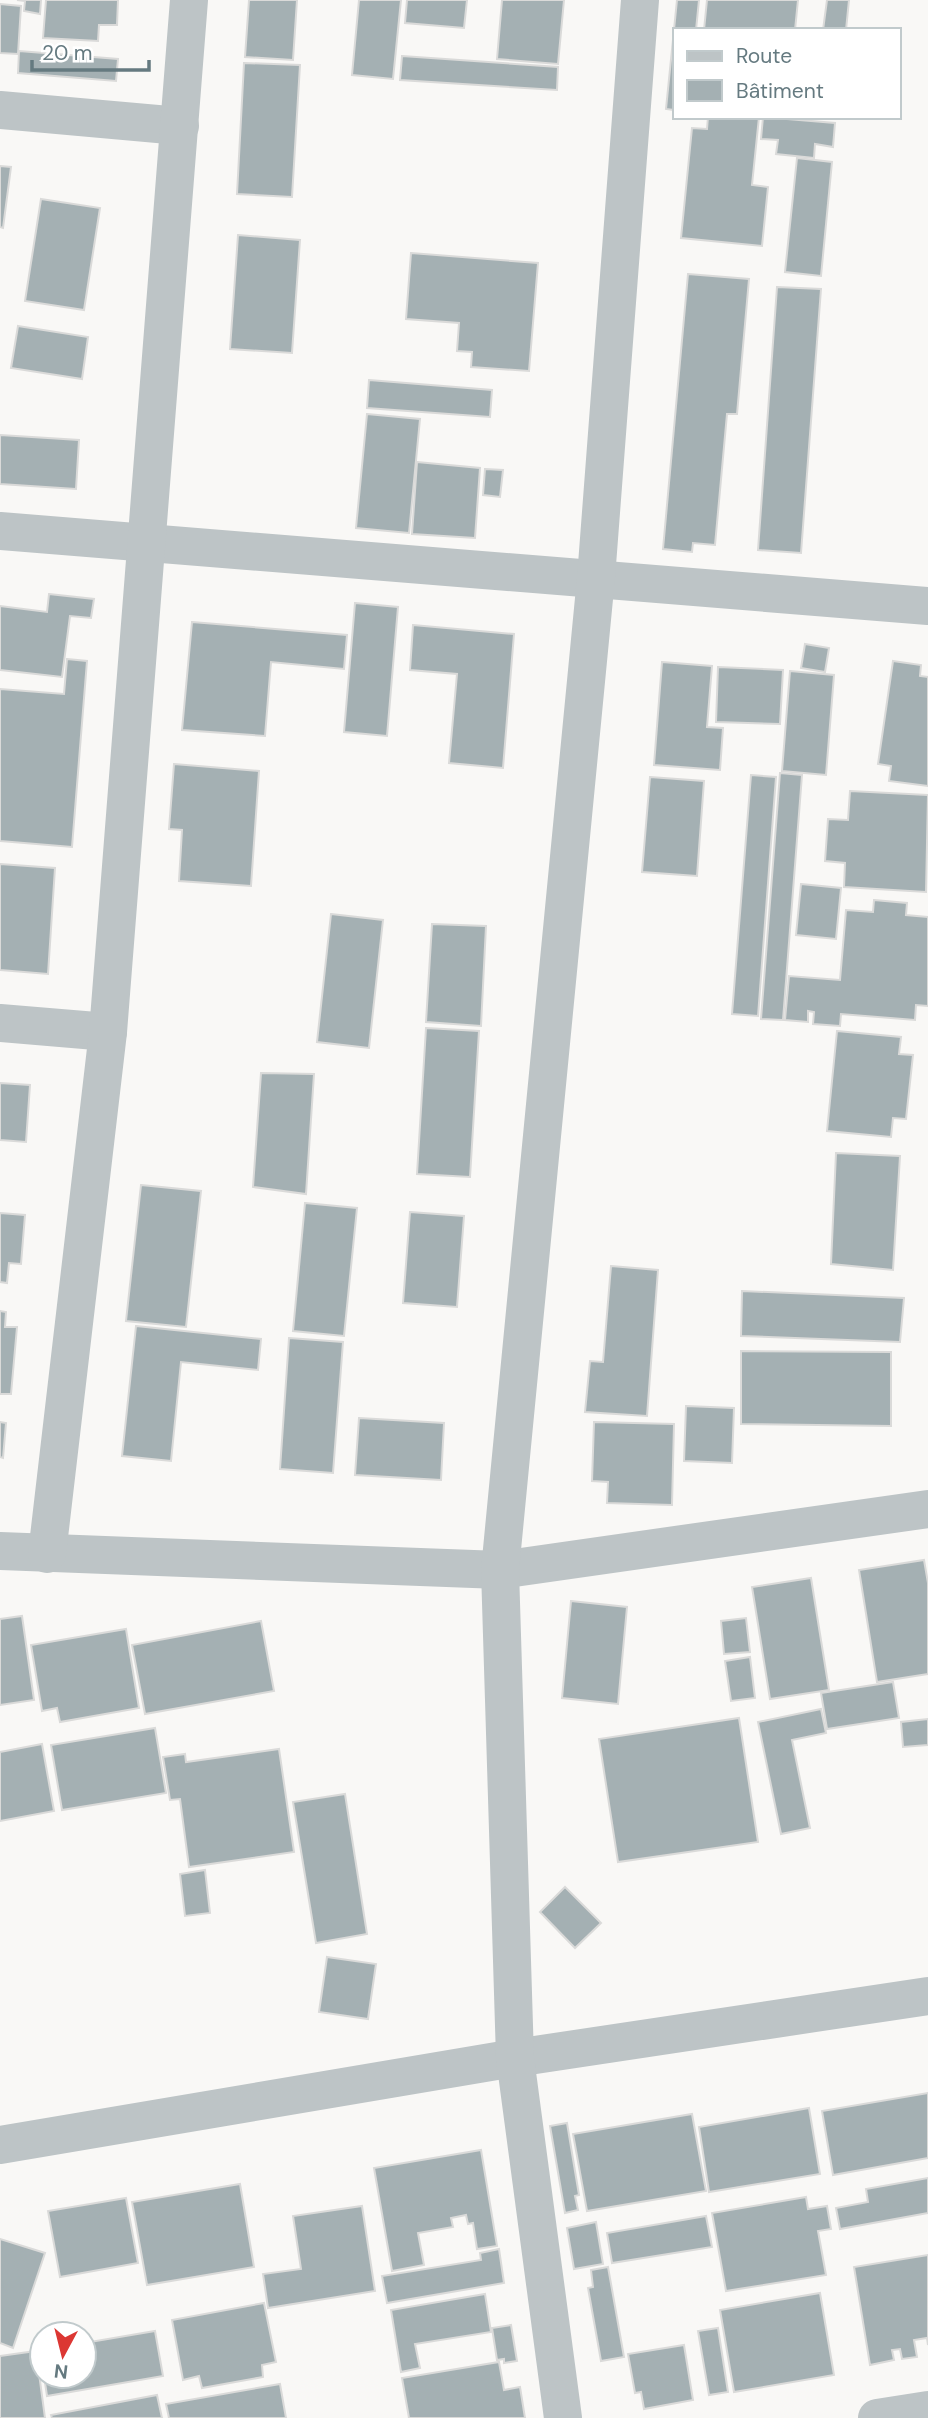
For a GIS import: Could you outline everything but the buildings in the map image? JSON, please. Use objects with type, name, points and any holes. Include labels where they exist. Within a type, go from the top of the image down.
[{"type":"street","points":[[47,1554],[108,1032],[189,0]]},
{"type":"street","points":[[563,2418],[515,2058],[500,1570],[596,578],[640,0]]},
{"type":"street","points":[[0,110],[180,125]]},
{"type":"street","points":[[0,531],[928,606]]},
{"type":"street","points":[[0,1023],[108,1032]]},
{"type":"street","points":[[0,1551],[500,1570],[928,1509]]},
{"type":"street","points":[[0,2145],[515,2058],[928,1996]]},
{"type":"street","points":[[877,2418],[928,2410]]}]
